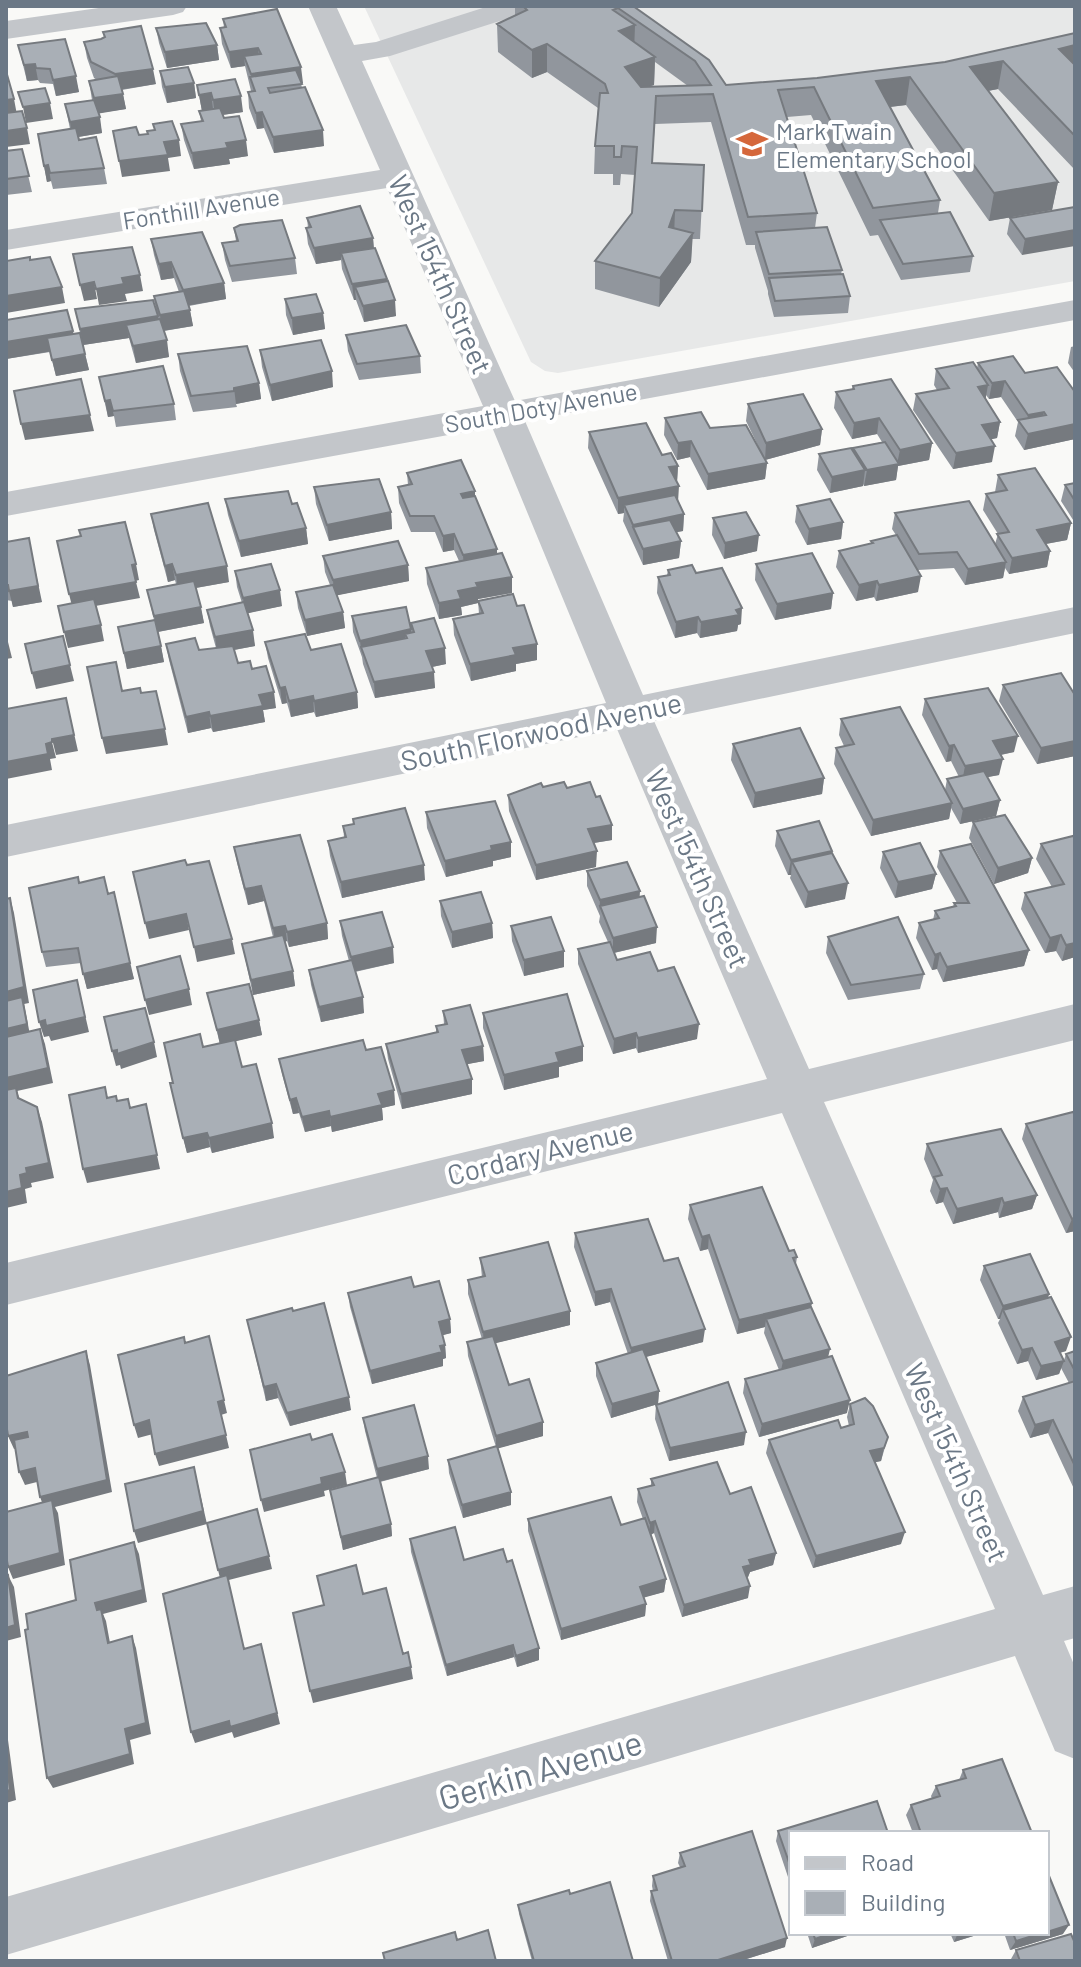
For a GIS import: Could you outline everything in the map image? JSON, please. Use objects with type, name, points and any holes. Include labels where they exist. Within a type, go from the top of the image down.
[{"type":"street","points":[[6,30],[173,6]]},
{"type":"street","name":"West 154th Street","points":[[322,6],[504,414],[794,1089],[1052,1619],[1075,1731]]},
{"type":"street","points":[[345,55],[380,50],[518,6]]},
{"type":"street","name":"Fonthill Avenue","points":[[6,240],[397,177]]},
{"type":"street","name":"South Doty Avenue","points":[[6,504],[1075,310]]},
{"type":"street","name":"South Florwood Avenue","points":[[6,841],[1075,620]]},
{"type":"street","name":"Cordary Avenue","points":[[6,1284],[1075,1022]]},
{"type":"street","name":"Gerkin Avenue","points":[[6,1926],[1052,1619]]},
{"type":"shaded area","name":"Mark Twain Elementary School","points":[[364,6],[1075,6],[1075,281],[558,373],[545,371],[531,362]]},
{"type":"building","points":[[523,6],[633,6],[709,60],[726,85],[817,78],[945,62],[1075,33],[1075,45],[1059,49],[1075,65],[1075,136],[1003,61],[970,67],[1058,182],[994,193],[910,77],[876,81],[940,200],[873,208],[814,87],[778,90],[817,213],[748,217],[713,94],[656,96],[652,163],[704,165],[702,211],[675,210],[669,227],[693,233],[660,278],[595,261],[632,213],[637,147],[622,146],[621,157],[614,157],[614,146],[595,146],[600,93],[608,93],[605,84],[547,44],[532,50],[497,24],[527,10]],"holes":[[[618,8],[695,61],[711,85],[641,87],[625,67],[655,57],[619,31],[635,25],[613,10]]]},
{"type":"building","points":[[277,9],[301,67],[251,74],[244,56],[261,54],[258,48],[229,52],[220,28],[226,27],[223,19]]},
{"type":"building","points":[[206,23],[217,45],[165,52],[156,28]]},
{"type":"building","points":[[141,26],[153,69],[115,74],[91,62],[84,42],[105,37],[103,32]]},
{"type":"building","points":[[65,39],[76,76],[53,80],[50,69],[36,68],[35,64],[24,65],[18,45]]},
{"type":"building","points":[[188,67],[194,83],[165,87],[160,71]]},
{"type":"building","points":[[296,70],[302,84],[268,88],[270,93],[305,87],[323,130],[273,137],[262,112],[256,113],[248,92],[255,91],[250,77]]},
{"type":"building","points":[[6,71],[14,99],[6,100]]},
{"type":"building","points":[[118,76],[123,94],[94,98],[89,81]]},
{"type":"building","points":[[235,79],[241,96],[213,100],[211,93],[199,95],[197,85]]},
{"type":"building","points":[[45,88],[50,103],[23,107],[18,92]]},
{"type":"building","points":[[94,100],[100,117],[70,122],[65,104]]},
{"type":"building","points":[[220,108],[224,118],[239,116],[246,140],[226,143],[228,148],[192,153],[181,124],[203,121],[199,111]]},
{"type":"building","points":[[22,111],[27,128],[6,131],[6,113]]},
{"type":"building","points":[[172,121],[179,140],[164,142],[168,155],[119,161],[113,131],[136,127],[139,135],[148,134],[147,131],[155,130],[153,124]]},
{"type":"building","points":[[76,128],[79,140],[96,137],[104,168],[50,173],[48,165],[44,166],[38,134]]},
{"type":"building","points":[[22,149],[29,176],[6,179],[6,151]]},
{"type":"building","points":[[360,206],[373,238],[314,248],[306,228],[311,227],[307,218]]},
{"type":"building","points":[[1075,207],[1075,230],[1025,239],[1010,218]]},
{"type":"building","points":[[950,212],[973,256],[903,264],[880,220]]},
{"type":"building","points":[[282,220],[295,258],[230,266],[222,243],[238,241],[234,228]]},
{"type":"building","points":[[827,227],[842,270],[769,274],[756,232]]},
{"type":"building","points":[[202,232],[224,283],[183,290],[171,262],[159,264],[151,239]]},
{"type":"building","points":[[132,247],[140,275],[122,278],[124,284],[96,289],[94,282],[80,285],[73,254]]},
{"type":"building","points":[[375,248],[387,279],[352,284],[341,253]]},
{"type":"building","points":[[30,257],[30,260],[50,257],[62,287],[6,296],[6,261]]},
{"type":"building","points":[[843,274],[850,296],[775,301],[769,278]]},
{"type":"building","points":[[388,281],[395,300],[363,306],[355,287]]},
{"type":"building","points":[[184,291],[190,310],[160,315],[154,296]]},
{"type":"building","points":[[316,294],[323,313],[292,318],[285,299]]},
{"type":"building","points":[[153,300],[158,316],[80,329],[75,309]]},
{"type":"building","points":[[67,310],[73,331],[6,342],[6,320]]},
{"type":"building","points":[[160,319],[167,340],[133,346],[126,325]]},
{"type":"building","points":[[406,325],[420,356],[357,364],[346,335]]},
{"type":"building","points":[[80,333],[85,354],[52,360],[47,338]]},
{"type":"building","points":[[321,340],[332,371],[270,385],[260,350]]},
{"type":"building","points":[[247,346],[259,383],[234,388],[234,391],[191,396],[178,354]]},
{"type":"building","points":[[1013,356],[1025,373],[1057,367],[1075,392],[1075,424],[1028,434],[1018,420],[1046,415],[1044,412],[1028,415],[1005,381],[992,383],[978,363]]},
{"type":"building","points":[[973,362],[988,385],[978,387],[1000,422],[982,425],[995,446],[956,453],[916,394],[949,388],[936,369]]},
{"type":"building","points":[[163,366],[174,404],[113,411],[110,400],[105,401],[99,377]]},
{"type":"building","points":[[81,379],[90,415],[21,424],[14,391]]},
{"type":"building","points":[[891,379],[932,443],[900,450],[879,418],[854,423],[836,392]]},
{"type":"building","points":[[803,394],[822,429],[766,443],[748,404]]},
{"type":"building","points":[[701,412],[710,428],[746,425],[767,463],[708,474],[691,441],[678,443],[665,418]]},
{"type":"building","points":[[646,423],[662,455],[671,453],[678,466],[669,467],[679,486],[618,498],[589,432]]},
{"type":"building","points":[[885,442],[899,464],[867,470],[853,448]]},
{"type":"building","points":[[851,448],[865,470],[832,477],[819,454]]},
{"type":"building","points":[[461,460],[475,491],[461,494],[463,498],[475,496],[497,549],[463,555],[454,534],[443,536],[434,516],[410,516],[398,487],[412,484],[407,473]]},
{"type":"building","points":[[1035,468],[1071,523],[1037,530],[1050,551],[1012,558],[997,534],[1009,532],[986,494],[1007,490],[998,475]]},
{"type":"building","points":[[379,479],[391,512],[327,525],[314,487]]},
{"type":"building","points":[[1075,483],[1075,501],[1065,485]]},
{"type":"building","points":[[288,491],[292,504],[297,503],[306,528],[239,541],[225,499]]},
{"type":"building","points":[[675,495],[684,514],[633,525],[624,505]]},
{"type":"building","points":[[830,499],[843,522],[809,529],[797,506]]},
{"type":"building","points":[[969,501],[1006,562],[968,569],[957,552],[919,554],[895,513]]},
{"type":"building","points":[[208,503],[227,566],[176,575],[172,564],[165,566],[151,514]]},
{"type":"building","points":[[746,512],[759,535],[725,543],[713,518]]},
{"type":"building","points":[[670,520],[681,541],[643,549],[633,527]]},
{"type":"building","points":[[125,522],[136,564],[132,565],[136,582],[69,594],[57,541],[81,536],[79,530]]},
{"type":"building","points":[[897,535],[921,576],[879,585],[877,581],[859,585],[839,551]]},
{"type":"building","points":[[29,538],[38,586],[9,591],[6,585],[6,542]]},
{"type":"building","points":[[398,541],[408,565],[333,580],[323,556]]},
{"type":"building","points":[[502,553],[512,577],[476,583],[478,587],[458,591],[461,599],[439,603],[426,568]]},
{"type":"building","points":[[812,553],[833,593],[777,604],[756,564]]},
{"type":"building","points":[[271,564],[280,590],[243,598],[235,571]]},
{"type":"building","points":[[692,565],[696,573],[722,568],[742,608],[736,610],[739,615],[701,622],[698,617],[676,622],[658,577],[670,575],[668,570]]},
{"type":"building","points":[[194,581],[201,607],[154,616],[147,590]]},
{"type":"building","points":[[333,585],[343,612],[305,620],[296,592]]},
{"type":"building","points":[[513,594],[517,606],[524,605],[537,644],[513,648],[516,655],[470,664],[453,619],[483,613],[478,601]]},
{"type":"building","points":[[94,599],[101,625],[64,632],[58,606]]},
{"type":"building","points":[[244,602],[253,630],[215,637],[207,610]]},
{"type":"building","points":[[406,607],[411,629],[360,641],[352,616]]},
{"type":"building","points":[[434,618],[445,648],[426,651],[434,672],[374,682],[361,647],[407,638],[405,634],[414,632],[411,623]]},
{"type":"building","points":[[155,620],[161,646],[124,653],[118,627]]},
{"type":"building","points":[[305,634],[311,650],[341,644],[357,692],[314,701],[313,696],[289,701],[285,687],[280,688],[265,642]]},
{"type":"building","points":[[63,636],[70,665],[32,673],[25,644]]},
{"type":"building","points":[[195,638],[199,650],[233,646],[238,663],[250,661],[252,669],[266,666],[274,692],[259,695],[263,706],[210,716],[209,712],[186,717],[166,644]]},
{"type":"building","points":[[116,662],[122,691],[140,688],[141,693],[156,691],[165,729],[102,738],[87,667]]},
{"type":"building","points":[[1061,673],[1075,695],[1075,741],[1041,748],[1003,685]]},
{"type":"building","points":[[988,688],[1018,736],[993,741],[1003,759],[965,766],[954,745],[949,746],[925,699]]},
{"type":"building","points":[[66,698],[74,735],[52,739],[46,744],[48,754],[6,762],[6,709]]},
{"type":"building","points":[[900,707],[952,803],[873,820],[836,748],[854,744],[841,719]]},
{"type":"building","points":[[800,728],[824,778],[755,793],[733,744]]},
{"type":"building","points":[[984,771],[1000,800],[963,809],[947,779]]},
{"type":"building","points":[[564,782],[567,788],[590,782],[596,797],[600,796],[612,825],[588,829],[597,851],[536,865],[508,795],[541,783],[543,787]]},
{"type":"building","points":[[495,801],[511,842],[491,846],[492,850],[445,861],[426,812]]},
{"type":"building","points":[[405,808],[424,865],[341,882],[328,841],[346,837],[343,826],[354,824],[353,819]]},
{"type":"building","points":[[1005,815],[1032,858],[998,868],[973,822]]},
{"type":"building","points":[[819,821],[832,851],[791,860],[777,831]]},
{"type":"building","points":[[300,835],[327,923],[287,932],[285,926],[273,928],[261,886],[245,889],[234,847]]},
{"type":"building","points":[[1073,836],[1075,943],[1066,945],[1061,935],[1050,938],[1025,893],[1064,884],[1041,844]]},
{"type":"building","points":[[920,843],[936,874],[898,882],[883,852]]},
{"type":"building","points":[[971,844],[1029,950],[947,967],[940,953],[935,955],[919,923],[939,918],[935,911],[956,906],[954,903],[969,903],[940,851]]},
{"type":"building","points":[[832,853],[848,883],[808,892],[792,862]]},
{"type":"building","points":[[185,860],[187,865],[209,861],[232,939],[194,947],[186,914],[145,923],[133,872]]},
{"type":"building","points":[[627,862],[640,891],[600,900],[587,871]]},
{"type":"building","points":[[78,877],[79,883],[104,877],[108,894],[114,892],[130,963],[83,974],[78,948],[42,952],[29,888]]},
{"type":"building","points":[[481,892],[492,923],[452,932],[440,901]]},
{"type":"building","points":[[644,896],[657,927],[613,938],[600,906]]},
{"type":"building","points":[[10,898],[24,987],[6,992],[6,899]]},
{"type":"building","points":[[382,912],[393,947],[351,957],[340,921]]},
{"type":"building","points":[[551,917],[564,951],[524,960],[511,926]]},
{"type":"building","points":[[898,917],[924,974],[851,985],[828,937]]},
{"type":"building","points":[[283,935],[293,971],[251,980],[242,944]]},
{"type":"building","points":[[610,942],[617,960],[650,952],[658,971],[674,967],[699,1024],[638,1038],[636,1033],[614,1039],[578,949]]},
{"type":"building","points":[[180,956],[189,989],[145,1000],[137,967]]},
{"type":"building","points":[[352,960],[363,997],[319,1007],[309,970]]},
{"type":"building","points":[[77,980],[85,1017],[46,1026],[45,1020],[39,1022],[33,990]]},
{"type":"building","points":[[249,984],[259,1020],[217,1030],[207,993]]},
{"type":"building","points":[[567,994],[583,1046],[556,1053],[559,1062],[504,1075],[483,1013]]},
{"type":"building","points":[[22,997],[27,1024],[6,1029],[6,1001]]},
{"type":"building","points":[[470,1005],[483,1046],[462,1050],[472,1079],[401,1094],[386,1044],[438,1032],[436,1026],[447,1024],[443,1011]]},
{"type":"building","points":[[145,1008],[154,1042],[117,1054],[117,1050],[112,1051],[104,1017]]},
{"type":"building","points":[[40,1029],[48,1068],[6,1078],[6,1037]]},
{"type":"building","points":[[200,1034],[203,1047],[235,1040],[242,1067],[256,1064],[272,1123],[209,1138],[207,1133],[183,1138],[164,1043]]},
{"type":"building","points":[[363,1040],[366,1050],[381,1047],[394,1090],[378,1094],[382,1105],[330,1117],[329,1111],[302,1117],[296,1098],[290,1100],[279,1059]]},
{"type":"building","points":[[105,1087],[107,1098],[116,1096],[117,1101],[128,1099],[130,1108],[146,1104],[157,1155],[83,1169],[69,1095]]},
{"type":"building","points":[[16,1088],[18,1098],[37,1107],[49,1163],[26,1168],[27,1173],[20,1175],[22,1188],[6,1192],[6,1090]]},
{"type":"building","points":[[1073,1112],[1075,1218],[1072,1219],[1026,1124]]},
{"type":"building","points":[[1001,1129],[1037,1195],[1004,1203],[1002,1198],[957,1209],[947,1188],[940,1189],[934,1177],[942,1175],[927,1144]]},
{"type":"building","points":[[762,1187],[789,1251],[794,1250],[797,1257],[793,1258],[812,1303],[739,1320],[709,1235],[702,1237],[690,1205]]},
{"type":"building","points":[[648,1219],[664,1261],[678,1258],[705,1329],[631,1348],[611,1289],[595,1292],[575,1233]]},
{"type":"building","points":[[548,1242],[570,1311],[483,1332],[468,1280],[485,1276],[480,1258]]},
{"type":"building","points":[[1030,1254],[1049,1294],[1003,1306],[984,1266]]},
{"type":"building","points":[[411,1277],[414,1287],[439,1281],[450,1319],[439,1322],[445,1345],[440,1346],[442,1352],[370,1371],[348,1293]]},
{"type":"building","points":[[1051,1297],[1071,1337],[1055,1342],[1064,1361],[1041,1366],[1032,1348],[1022,1350],[1003,1310]]},
{"type":"building","points":[[324,1303],[349,1397],[287,1413],[276,1384],[264,1387],[247,1320]]},
{"type":"building","points":[[811,1307],[830,1349],[783,1361],[766,1319]]},
{"type":"building","points":[[209,1336],[224,1400],[218,1402],[226,1435],[155,1454],[149,1420],[134,1425],[118,1355],[184,1337],[185,1343]]},
{"type":"building","points":[[493,1336],[509,1385],[529,1379],[543,1422],[496,1436],[467,1342]]},
{"type":"building","points":[[643,1349],[659,1391],[612,1404],[596,1363]]},
{"type":"building","points":[[86,1351],[107,1480],[40,1497],[35,1468],[19,1472],[14,1440],[28,1437],[27,1432],[8,1436],[6,1376]]},
{"type":"building","points":[[1075,1351],[1075,1371],[1066,1354]]},
{"type":"building","points":[[832,1356],[850,1400],[762,1424],[745,1379]]},
{"type":"building","points":[[1075,1381],[1075,1466],[1053,1420],[1035,1425],[1023,1397]]},
{"type":"building","points":[[728,1382],[746,1432],[670,1448],[656,1405]]},
{"type":"building","points":[[865,1398],[873,1406],[888,1437],[884,1448],[870,1451],[905,1532],[816,1556],[769,1440],[838,1420],[841,1428],[854,1424],[850,1404]]},
{"type":"building","points":[[414,1405],[428,1456],[377,1469],[363,1418]]},
{"type":"building","points":[[310,1434],[312,1440],[332,1434],[345,1472],[321,1478],[322,1484],[261,1500],[250,1450]]},
{"type":"building","points":[[497,1446],[511,1492],[462,1505],[448,1460]]},
{"type":"building","points":[[717,1462],[730,1494],[751,1487],[776,1553],[749,1560],[751,1565],[743,1567],[750,1586],[684,1605],[655,1521],[650,1523],[638,1489],[654,1485],[651,1479]]},
{"type":"building","points":[[194,1467],[203,1511],[134,1531],[125,1484]]},
{"type":"building","points":[[379,1477],[391,1524],[341,1537],[330,1490]]},
{"type":"building","points":[[611,1497],[621,1525],[645,1518],[666,1579],[640,1587],[646,1604],[561,1629],[528,1519]]},
{"type":"building","points":[[52,1500],[60,1553],[8,1567],[6,1512]]},
{"type":"building","points":[[257,1509],[269,1556],[218,1570],[207,1523]]},
{"type":"building","points":[[455,1527],[464,1560],[503,1549],[507,1562],[512,1560],[539,1648],[516,1656],[513,1645],[446,1665],[410,1539]]},
{"type":"building","points":[[134,1542],[143,1590],[95,1603],[97,1610],[101,1609],[108,1643],[132,1636],[146,1723],[125,1729],[130,1754],[47,1778],[25,1630],[28,1629],[26,1614],[76,1600],[70,1560]]},
{"type":"building","points":[[356,1565],[363,1594],[386,1588],[403,1654],[408,1652],[411,1667],[310,1691],[293,1613],[324,1605],[317,1576]]},
{"type":"building","points":[[227,1575],[244,1649],[261,1644],[277,1713],[230,1727],[229,1721],[191,1732],[163,1594]]},
{"type":"building","points":[[6,1576],[15,1625],[6,1628]]},
{"type":"building","points":[[6,1758],[10,1790],[6,1791]]},
{"type":"building","points":[[1002,1759],[1031,1831],[920,1831],[911,1805],[940,1796],[936,1786],[966,1778],[963,1770]]},
{"type":"building","points":[[877,1801],[887,1831],[789,1831],[789,1862],[778,1831]]},
{"type":"building","points":[[752,1831],[787,1938],[715,1961],[672,1961],[651,1891],[657,1890],[653,1876],[685,1866],[680,1853]]},
{"type":"building","points":[[1049,1876],[1069,1925],[1049,1931]]},
{"type":"building","points":[[610,1882],[633,1961],[534,1961],[518,1905]]},
{"type":"building","points":[[488,1930],[496,1961],[385,1961],[383,1953],[455,1932],[457,1940]]},
{"type":"building","points":[[1071,1934],[1075,1943],[1075,1961],[1020,1961],[1016,1950]]},
{"type":"building","points":[[1014,1935],[1036,1935],[1016,1941]]},
{"type":"place","name":"Mark Twain Elementary School","points":[[752,144]]}]
